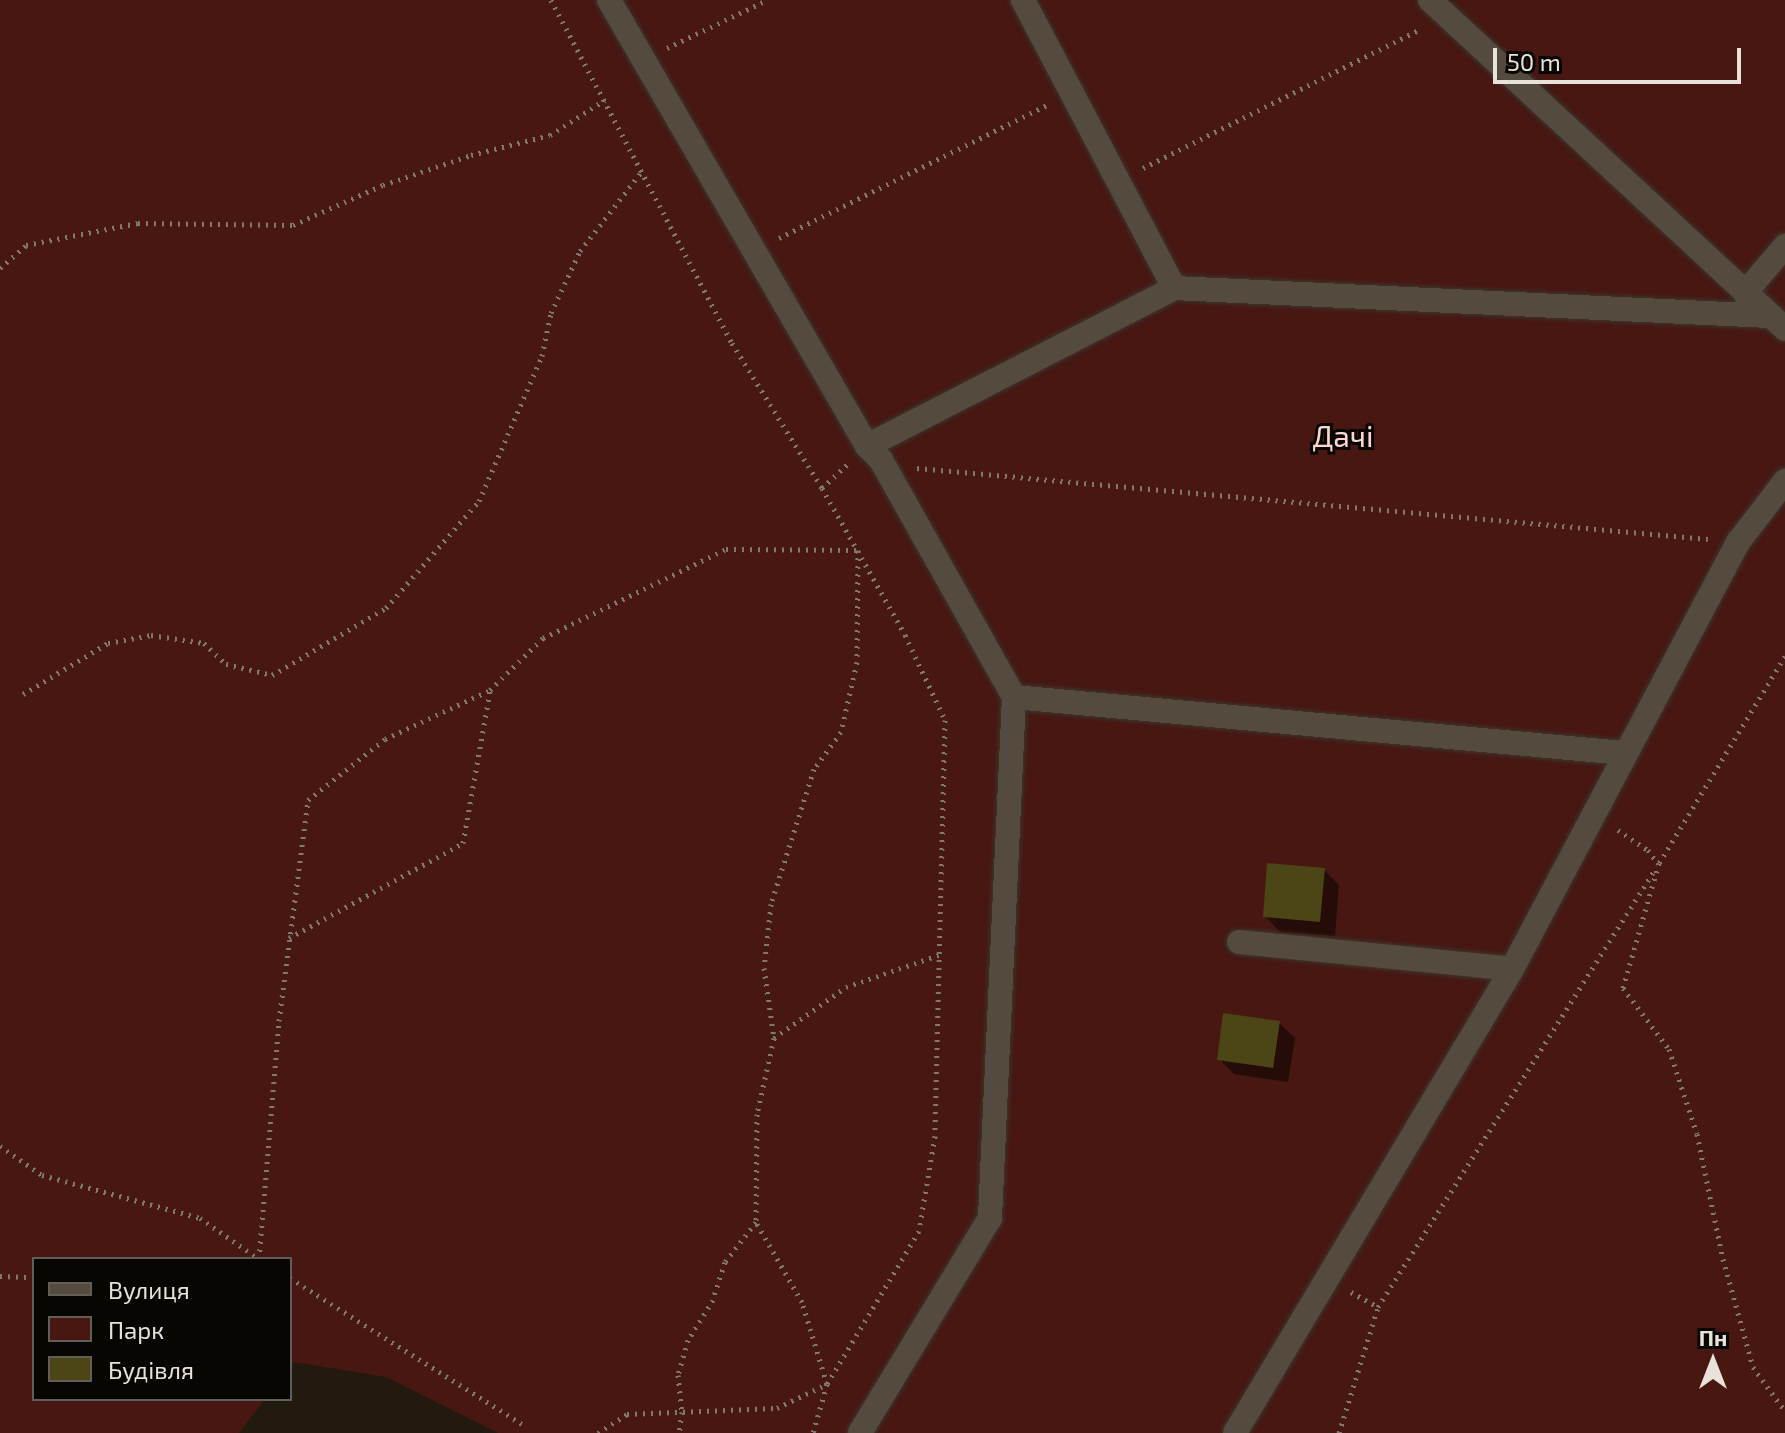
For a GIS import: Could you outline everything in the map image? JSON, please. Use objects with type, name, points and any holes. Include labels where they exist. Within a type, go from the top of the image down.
[{"type":"lane","points":[[609,0],[752,251],[874,453],[1014,697],[990,1218],[860,1433]]},
{"type":"lane","points":[[1023,0],[1174,288]]},
{"type":"lane","points":[[1438,8],[1777,322]]},
{"type":"lane","points":[[1745,293],[1785,246]]},
{"type":"lane","points":[[874,453],[1174,288],[1777,322]]},
{"type":"lane","points":[[1235,1433],[1512,969],[1739,541],[1785,481]]},
{"type":"lane","points":[[1014,697],[1624,753]]},
{"type":"lane","points":[[1239,942],[1512,969]]},
{"type":"path","points":[[551,0],[732,343],[858,550],[905,635],[945,720],[935,1136],[919,1231],[827,1384],[813,1433]]},
{"type":"path","points":[[643,59],[767,0]]},
{"type":"path","points":[[1117,181],[1438,8]]},
{"type":"path","points":[[752,251],[1072,93]]},
{"type":"path","points":[[0,268],[26,245],[138,223],[293,225],[383,185],[471,155],[550,135],[605,100]]},
{"type":"path","points":[[23,694],[108,643],[151,635],[204,643],[226,664],[272,675],[386,608],[479,501],[542,356],[551,313],[580,251],[642,171]]},
{"type":"path","points":[[874,453],[930,471],[1739,541]]},
{"type":"path","points":[[259,1257],[289,938],[308,800],[385,739],[490,690],[543,638],[726,549],[858,550]]},
{"type":"path","points":[[827,1384],[802,1302],[756,1222],[757,1114],[774,1038],[764,968],[771,904],[814,769],[841,732],[857,662],[858,550]]},
{"type":"path","points":[[1339,1433],[1378,1307],[1659,863],[1746,714],[1785,656]]},
{"type":"path","points":[[289,938],[463,843],[490,690]]},
{"type":"path","points":[[1594,817],[1648,850],[1659,863]]},
{"type":"path","points":[[1659,863],[1623,988],[1669,1049],[1697,1134],[1723,1259],[1753,1367],[1785,1411]]},
{"type":"path","points":[[774,1038],[846,987],[939,955]]},
{"type":"path","points":[[0,1146],[42,1175],[200,1218],[256,1257]]},
{"type":"path","points":[[679,1433],[682,1412],[678,1375],[688,1340],[713,1300],[725,1262],[756,1222]]},
{"type":"path","points":[[0,1276],[32,1277]]},
{"type":"path","points":[[292,1279],[522,1424]]},
{"type":"path","points":[[598,1433],[627,1414],[777,1408],[827,1384]]},
{"type":"green space","name":"Дачі","points":[[0,0],[1785,0],[1785,1433],[498,1433],[386,1377],[292,1364],[292,1257],[32,1257],[32,1401],[263,1401],[239,1433],[0,1433]]},
{"type":"building","points":[[1267,863],[1325,868],[1320,922],[1263,917]]},
{"type":"building","points":[[1223,1013],[1280,1021],[1273,1068],[1217,1060]]}]
